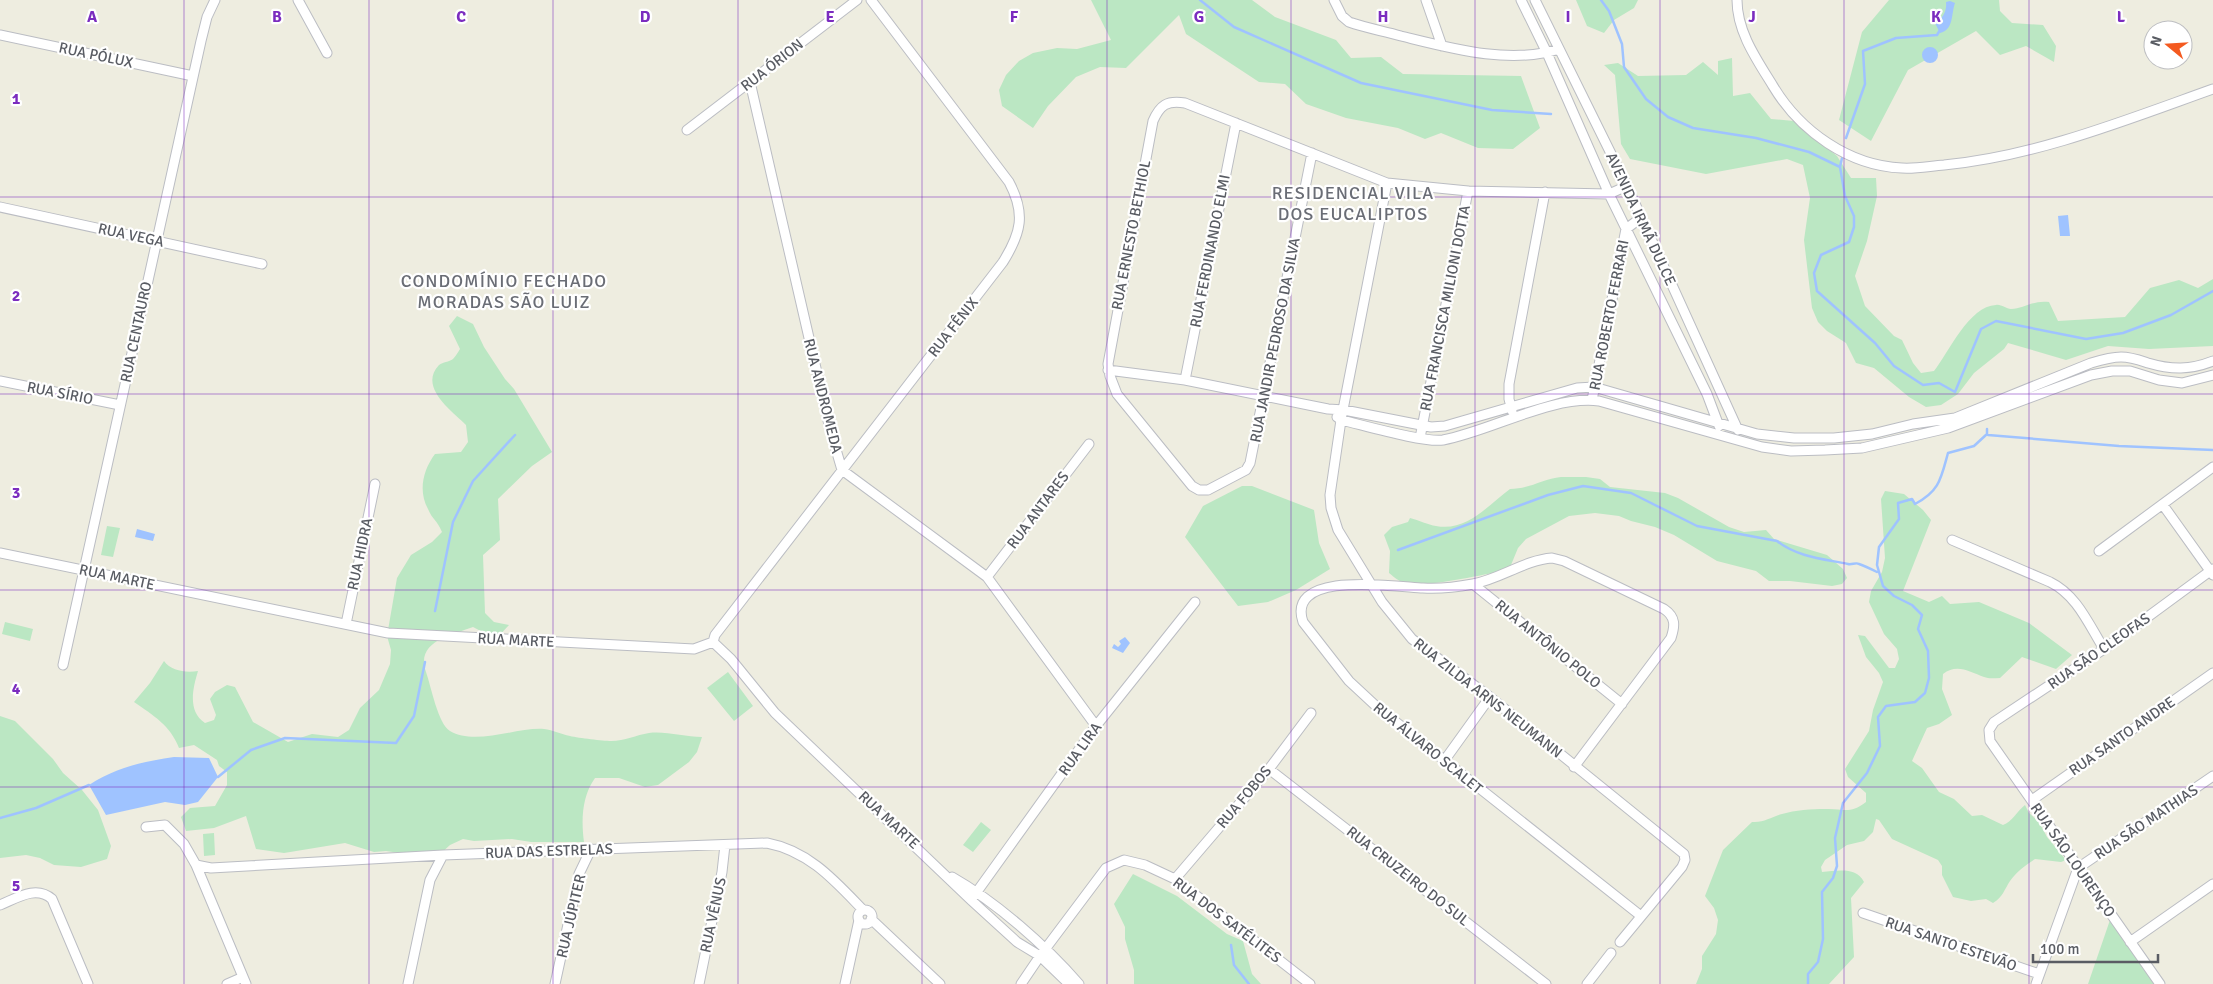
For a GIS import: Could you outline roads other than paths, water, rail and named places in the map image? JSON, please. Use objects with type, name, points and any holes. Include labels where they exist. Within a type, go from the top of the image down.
[{"type":"street","name":"RUA CENTAURO","points":[[63,665],[193,76],[207,17],[216,0]]},
{"type":"street","points":[[298,0],[327,53]]},
{"type":"street","name":"RUA ÓRION","points":[[687,130],[857,0]]},
{"type":"street","name":"RUA FÊNIX","points":[[713,642],[715,635],[1003,262],[1018,237],[1020,228],[1019,209],[1016,196],[1005,176],[871,0]]},
{"type":"street","points":[[1334,0],[1346,19],[1354,24],[1465,52],[1501,54],[1547,53],[1559,50]]},
{"type":"street","points":[[1426,0],[1442,46]]},
{"type":"street","name":"AVENIDA IRMÃ DULCE","points":[[1521,0],[1547,53],[1609,194],[1718,422],[1720,435]]},
{"type":"street","name":"AVENIDA IRMÃ DULCE","points":[[1535,0],[1628,186],[1738,429],[1740,441]]},
{"type":"street","points":[[1737,0],[1737,11],[1748,40],[1786,106],[1801,122],[1834,146],[1852,156],[1884,165],[1902,168],[1962,163],[2033,150],[2213,89]]},
{"type":"street","name":"RUA PÓLUX","points":[[0,35],[193,76]]},
{"type":"street","name":"RUA ANDROMEDA","points":[[750,82],[830,429],[842,470],[987,577],[1096,726]]},
{"type":"street","name":"RUA ERNESTO BETHIOL","points":[[1108,370],[1109,352],[1153,121],[1160,108],[1166,103],[1175,101],[1185,103],[1236,123]]},
{"type":"street","points":[[1236,123],[1387,183],[1468,191],[1609,194],[1628,186]]},
{"type":"street","name":"RUA FERDINANDO ELMI","points":[[1185,380],[1236,123]]},
{"type":"street","name":"RUA JANDIR PEDROSO DA SILVA","points":[[1108,370],[1117,394],[1195,489],[1208,490],[1248,468],[1312,153]]},
{"type":"street","name":"RUA ZILDA ARNS NEUMANN","points":[[1387,183],[1342,420],[1330,495],[1331,508],[1338,530],[1382,602],[1412,639],[1490,697],[1574,767],[1684,854],[1682,867],[1641,916]]},
{"type":"street","name":"RUA FRANCISCA MILIONI DOTTA","points":[[1420,438],[1468,191]]},
{"type":"street","points":[[1515,418],[1511,408],[1509,384],[1545,192]]},
{"type":"street","name":"RUA VEGA","points":[[0,207],[262,264]]},
{"type":"street","points":[[1626,229],[1642,217]]},
{"type":"street","name":"RUA ROBERTO FERRARI","points":[[1592,400],[1626,229]]},
{"type":"street","points":[[1108,370],[1185,380],[1328,409],[1344,410],[1422,425],[1444,426],[1577,388],[1594,386],[1738,429],[1771,436],[1834,438],[1872,434],[1913,424],[1954,418],[2083,366],[2108,358],[2121,357],[2176,369],[2199,366],[2213,361]]},
{"type":"street","points":[[2083,366],[2088,376]]},
{"type":"street","points":[[1328,409],[1342,420],[1420,438],[1443,440],[1571,402],[1592,400],[1762,448],[1790,451],[1824,450],[1862,448],[1974,420],[2008,405],[2088,376],[2121,370],[2170,382],[2182,383],[2213,375]]},
{"type":"street","name":"RUA SÍRIO","points":[[0,381],[120,405]]},
{"type":"street","points":[[1913,424],[1915,436]]},
{"type":"street","name":"RUA ANTARES","points":[[987,577],[1088,444]]},
{"type":"street","points":[[2099,551],[2213,467]]},
{"type":"street","name":"RUA HIDRA","points":[[346,624],[375,484]]},
{"type":"street","points":[[2163,505],[2212,572]]},
{"type":"street","points":[[1952,540],[2050,582],[2065,591],[2073,598],[2104,650]]},
{"type":"street","name":"RUA MARTE","points":[[0,552],[388,633],[694,649],[713,642],[730,659],[775,713],[1017,942],[1042,952],[1069,984]]},
{"type":"street","name":"RUA ÁLVARO SCALET","points":[[1622,704],[1670,638],[1674,624],[1673,618],[1664,609],[1564,561],[1552,558],[1474,584],[1426,588],[1371,583],[1328,587],[1310,595],[1302,608],[1303,622],[1349,681],[1377,707],[1641,916]]},
{"type":"street","name":"RUA SÃO CLEOFAS","points":[[1989,734],[1994,722],[2104,650],[2212,572]]},
{"type":"street","name":"RUA ANTÔNIO POLO","points":[[1474,584],[1622,704]]},
{"type":"street","name":"RUA LIRA","points":[[971,900],[1096,726],[1194,602]]},
{"type":"street","name":"RUA SANTO ANDRE","points":[[2032,800],[2213,672]]},
{"type":"street","points":[[1444,761],[1490,697]]},
{"type":"street","points":[[1574,767],[1622,704]]},
{"type":"street","name":"RUA FOBOS","points":[[1175,879],[1269,769],[1311,713]]},
{"type":"street","name":"RUA SÃO LOURENÇO","points":[[1989,734],[1990,741],[2160,984]]},
{"type":"street","name":"RUA CRUZEIRO DO SUL","points":[[1269,769],[1546,984]]},
{"type":"street","name":"RUA SÃO MATHIAS","points":[[2078,868],[2213,776]]},
{"type":"street","points":[[146,827],[165,825],[184,844],[196,865],[245,981],[227,984]]},
{"type":"street","name":"RUA DAS ESTRELAS","points":[[196,865],[211,868],[590,849],[767,843],[790,850],[824,870],[863,910]]},
{"type":"street","name":"RUA VÊNUS","points":[[699,984],[722,872],[725,845]]},
{"type":"street","name":"RUA JÚPITER","points":[[555,984],[579,874],[590,849]]},
{"type":"street","points":[[408,984],[430,880],[443,856]]},
{"type":"street","name":"RUA DOS SATÉLITES","points":[[1021,984],[1042,952],[1099,876],[1106,868],[1124,860],[1134,861],[1175,879],[1310,984]]},
{"type":"street","points":[[203,881],[211,868]]},
{"type":"street","points":[[2036,984],[2078,868]]},
{"type":"street","name":"RUA MARTE","points":[[943,872],[978,891],[1042,952],[1079,984]]},
{"type":"street","points":[[2130,942],[2213,884]]},
{"type":"street","points":[[0,905],[36,892],[46,894],[52,899],[88,984]]},
{"type":"street","points":[[845,984],[859,914],[863,910],[871,914],[871,919],[940,984]]},
{"type":"street","name":"RUA SANTO ESTEVÃO","points":[[1863,913],[2039,974]]},
{"type":"street","points":[[1620,942],[1641,916]]},
{"type":"street","points":[[1001,927],[1008,918]]},
{"type":"street","points":[[858,920],[860,923],[867,924],[871,919]]},
{"type":"street","points":[[1587,984],[1611,953]]},
{"type":"water","points":[[1946,2],[1955,3],[1950,25],[1948,29],[1940,33],[1935,23],[1944,14]]},
{"type":"water","points":[[1927,47],[1933,47],[1938,52],[1936,61],[1927,63],[1922,58],[1922,52]]},
{"type":"water","points":[[2068,215],[2070,236],[2060,236],[2058,216]]},
{"type":"water","points":[[137,529],[155,534],[153,541],[135,537]]},
{"type":"water","points":[[1125,637],[1130,643],[1123,653],[1112,648],[1114,644],[1118,647],[1121,644],[1119,641]]},
{"type":"water","points":[[174,757],[209,758],[218,777],[198,802],[185,805],[165,802],[106,815],[89,785],[109,774],[130,766]]},
{"type":"waterway","points":[[1200,0],[1234,27],[1361,83],[1492,110],[1551,114]]},
{"type":"waterway","points":[[1601,0],[1609,11],[1622,44],[1624,67],[1646,99],[1668,117],[1693,128],[1756,138],[1809,152],[1840,167]]},
{"type":"waterway","points":[[1846,138],[1865,84],[1863,51],[1896,38],[1937,35],[1940,30]]},
{"type":"waterway","points":[[1842,158],[1840,167],[1845,196],[1854,216],[1854,227],[1849,242],[1821,255],[1814,273],[1817,291],[1875,343],[1894,366],[1923,385],[1939,383],[1955,392],[1981,329],[1996,321],[2086,339],[2123,333],[2171,315],[2213,291]]},
{"type":"waterway","points":[[1808,984],[1808,974],[1818,962],[1823,939],[1822,892],[1833,878],[1837,866],[1835,838],[1843,803],[1867,773],[1880,746],[1878,717],[1886,706],[1915,702],[1925,693],[1929,678],[1928,651],[1918,629],[1922,615],[1912,605],[1894,596],[1883,586],[1877,565],[1879,547],[1899,519],[1898,503],[1912,499],[1915,504],[1930,494],[1941,477],[1948,453],[1974,446],[1987,434],[1987,429]]},
{"type":"waterway","points":[[435,611],[453,522],[473,481],[515,435]]},
{"type":"waterway","points":[[1988,435],[2119,446],[2213,450]]},
{"type":"waterway","points":[[1398,550],[1548,495],[1583,486],[1631,493],[1697,526],[1777,541],[1802,554],[1848,564],[1858,563],[1877,572]]},
{"type":"waterway","points":[[218,777],[251,750],[285,738],[396,743],[414,716],[425,662]]},
{"type":"waterway","points":[[0,818],[36,808],[89,785]]},
{"type":"waterway","points":[[1231,945],[1234,965],[1249,984]]},
{"type":"district","name":"RESIDENCIAL VILA DOS EUCALIPTOS","points":[[1353,203]]},
{"type":"district","name":"CONDOMÍNIO FECHADO MORADAS SÃO LUIZ","points":[[504,291]]}]
